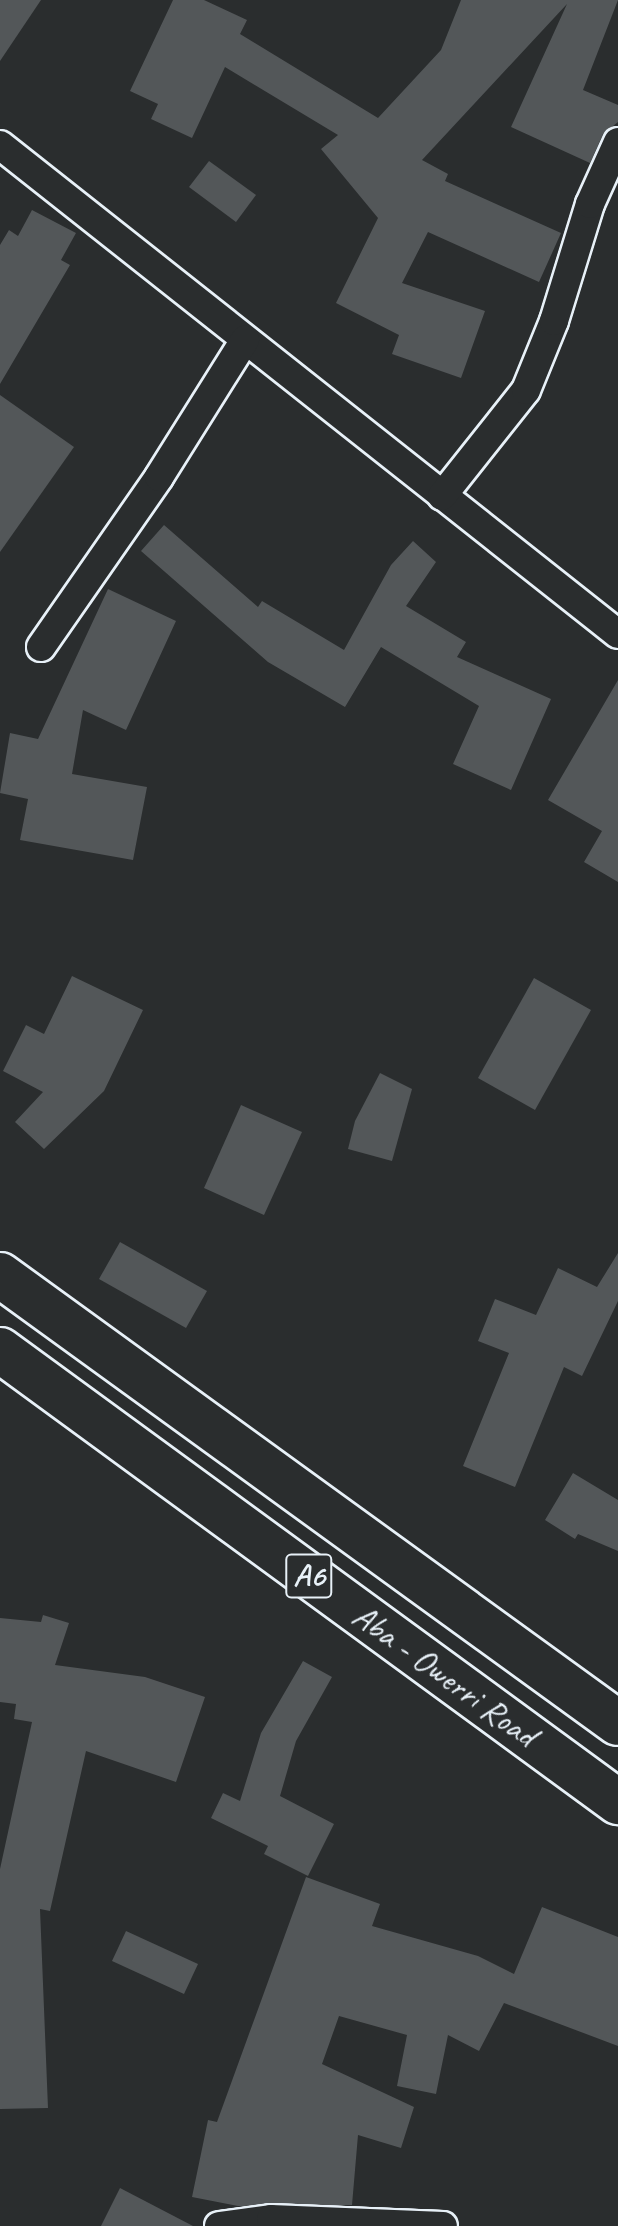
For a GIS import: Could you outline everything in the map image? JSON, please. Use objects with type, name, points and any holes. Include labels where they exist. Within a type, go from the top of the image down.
[{"type":"highway","name":"Aba - Owerri Road","points":[[0,1275],[618,1723]]},
{"type":"highway","name":"Aba - Owerri Road","points":[[0,1350],[618,1802]]},
{"type":"street","points":[[442,496],[526,390],[554,321],[590,204],[618,142]]},
{"type":"street","points":[[0,145],[618,634]]},
{"type":"street","points":[[41,647],[159,477],[245,340]]},
{"type":"street","points":[[219,2226],[271,2219],[443,2226]]},
{"type":"building","points":[[0,0],[41,0],[0,61]]},
{"type":"building","points":[[173,0],[204,0],[247,20],[240,34],[378,118],[441,50],[461,0],[618,0],[583,90],[618,105],[618,122],[603,134],[590,163],[511,127],[567,4],[422,160],[448,174],[445,181],[561,233],[539,282],[428,232],[402,283],[485,311],[461,378],[392,354],[399,335],[336,303],[378,218],[321,149],[338,135],[225,67],[192,138],[151,119],[158,104],[130,91]]},
{"type":"building","points":[[209,161],[256,195],[236,222],[189,187]]},
{"type":"building","points":[[32,210],[76,233],[61,260],[70,265],[0,384],[0,245],[9,230],[18,236]]},
{"type":"building","points":[[0,395],[74,447],[0,552]]},
{"type":"building","points":[[164,525],[258,607],[262,601],[344,650],[391,565],[413,541],[436,562],[406,606],[466,642],[457,657],[551,699],[511,790],[453,764],[479,706],[381,647],[345,707],[268,662],[141,551]]},
{"type":"building","points":[[108,589],[176,621],[126,730],[83,710],[72,774],[147,787],[133,860],[20,840],[28,799],[0,793],[10,733],[38,739]]},
{"type":"building","points":[[618,680],[618,882],[584,862],[602,831],[548,800]]},
{"type":"building","points":[[72,976],[143,1010],[104,1091],[44,1149],[15,1122],[43,1092],[3,1071],[26,1025],[44,1034]]},
{"type":"building","points":[[534,978],[591,1010],[535,1110],[478,1078]]},
{"type":"building","points":[[380,1073],[412,1089],[392,1161],[348,1149],[355,1121]]},
{"type":"building","points":[[241,1105],[302,1132],[264,1215],[204,1188]]},
{"type":"building","points":[[120,1242],[207,1291],[186,1328],[99,1279]]},
{"type":"building","points":[[618,1253],[618,1301],[582,1376],[564,1367],[515,1487],[463,1466],[509,1353],[478,1341],[495,1299],[536,1315],[558,1268],[597,1287]]},
{"type":"building","points":[[573,1473],[618,1500],[618,1551],[578,1534],[575,1539],[545,1520]]},
{"type":"building","points":[[43,1615],[69,1623],[55,1665],[145,1677],[205,1697],[176,1782],[86,1751],[50,1911],[40,1909],[48,2108],[0,2109],[0,1869],[32,1722],[14,1719],[16,1704],[0,1702],[0,1618],[41,1622]]},
{"type":"building","points":[[303,1661],[332,1677],[296,1741],[280,1796],[334,1824],[308,1876],[264,1854],[268,1846],[211,1818],[223,1793],[240,1801],[261,1733]]},
{"type":"building","points":[[306,1877],[380,1904],[372,1926],[478,1956],[514,1974],[542,1907],[618,1937],[618,2046],[504,2003],[479,2051],[448,2035],[436,2094],[397,2086],[407,2035],[339,2016],[322,2064],[414,2107],[401,2148],[358,2135],[352,2205],[238,2206],[192,2197],[208,2120],[217,2122]]},
{"type":"building","points":[[126,1931],[198,1964],[184,1994],[112,1961]]},
{"type":"building","points":[[120,2188],[193,2226],[101,2226]]}]
